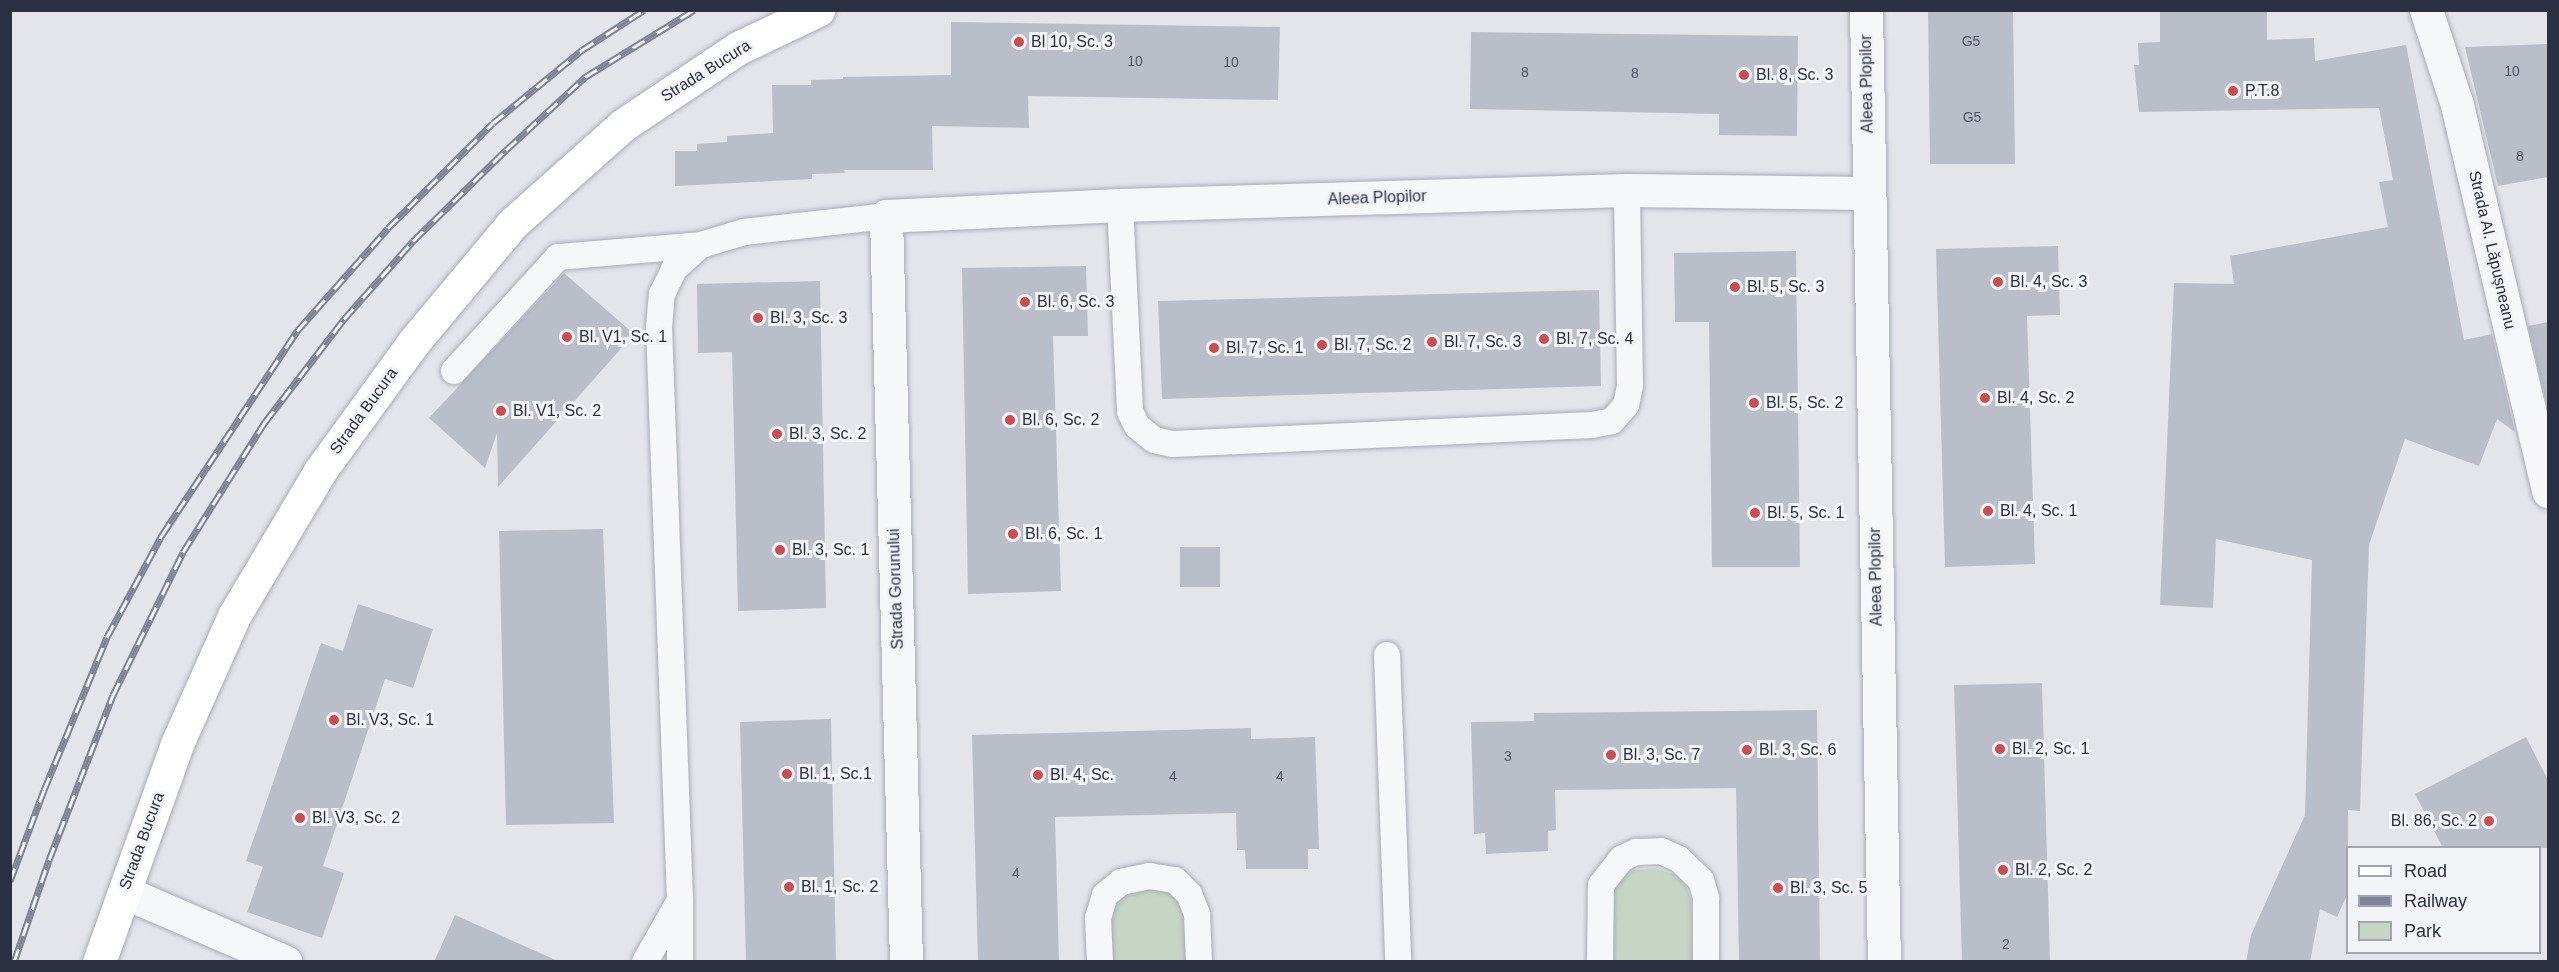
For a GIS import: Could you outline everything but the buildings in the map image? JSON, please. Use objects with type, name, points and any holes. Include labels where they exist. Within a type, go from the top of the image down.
[{"type":"main road","name":"Strada Bucura","points":[[99,962],[177,744],[234,616],[320,471],[413,343],[513,223],[623,125],[738,48],[818,10]]},
{"type":"street","name":"Aleea Plopilor","points":[[1866,10],[1884,962]]},
{"type":"street","name":"Strada Al. Lăpușneanu","points":[[2426,10],[2457,105],[2548,491]]},
{"type":"street","name":"Aleea Plopilor","points":[[886,216],[1120,205],[1628,190],[1868,193]]},
{"type":"street","name":"Strada Gorunului","points":[[886,216],[906,962]]},
{"type":"street","points":[[124,892],[286,962]]},
{"type":"lane","points":[[1120,205],[1130,412],[1137,426],[1154,440],[1173,444],[1592,425],[1612,421],[1626,405],[1630,386],[1628,190]]},
{"type":"lane","points":[[454,372],[558,257],[701,245],[744,232],[886,216]]},
{"type":"lane","points":[[680,962],[680,900],[659,327],[662,294],[674,269],[701,245]]},
{"type":"lane","points":[[1387,655],[1398,962]]},
{"type":"lane","points":[[1600,962],[1601,885],[1621,859],[1636,852],[1661,851],[1680,859],[1701,880],[1706,898],[1706,962]]},
{"type":"lane","points":[[1100,962],[1098,918],[1105,895],[1121,882],[1149,876],[1175,880],[1189,894],[1197,914],[1198,962]]},
{"type":"lane","points":[[645,962],[680,900]]},
{"type":"green space","points":[[1655,868],[1676,875],[1686,886],[1691,899],[1692,961],[1612,962],[1612,896],[1616,884],[1625,874],[1634,870]]},
{"type":"green space","points":[[1141,886],[1167,892],[1184,906],[1190,961],[1110,961],[1108,926],[1116,900]]},
{"type":"railway","points":[[10,881],[44,790],[107,637],[162,535],[297,331],[388,228],[493,123],[582,50],[644,10]]},
{"type":"railway","points":[[14,962],[49,860],[113,695],[183,552],[265,422],[344,319],[413,241],[506,150],[585,77],[694,10]]},
{"type":"place","name":"Bl 10, Sc. 3","points":[[1019,42]]},
{"type":"place","name":"Bl. 8, Sc. 3","points":[[1744,75]]},
{"type":"place","name":"P.T.8","points":[[2233,91]]},
{"type":"place","name":"Bl. 4, Sc. 3","points":[[1998,282]]},
{"type":"place","name":"Bl. 5, Sc. 3","points":[[1735,287]]},
{"type":"place","name":"Bl. 6, Sc. 3","points":[[1025,302]]},
{"type":"place","name":"Bl. 3, Sc. 3","points":[[758,318]]},
{"type":"place","name":"Bl. V1, Sc. 1","points":[[567,337]]},
{"type":"place","name":"Bl. 7, Sc. 4","points":[[1544,339]]},
{"type":"place","name":"Bl. 7, Sc. 3","points":[[1432,342]]},
{"type":"place","name":"Bl. 7, Sc. 2","points":[[1322,345]]},
{"type":"place","name":"Bl. 7, Sc. 1","points":[[1214,348]]},
{"type":"place","name":"Bl. 4, Sc. 2","points":[[1985,398]]},
{"type":"place","name":"Bl. 5, Sc. 2","points":[[1754,403]]},
{"type":"place","name":"Bl. V1, Sc. 2","points":[[501,411]]},
{"type":"place","name":"Bl. 6, Sc. 2","points":[[1010,420]]},
{"type":"place","name":"Bl. 3, Sc. 2","points":[[777,434]]},
{"type":"place","name":"Bl. 4, Sc. 1","points":[[1988,511]]},
{"type":"place","name":"Bl. 5, Sc. 1","points":[[1755,513]]},
{"type":"place","name":"Bl. 6, Sc. 1","points":[[1013,534]]},
{"type":"place","name":"Bl. 3, Sc. 1","points":[[780,550]]},
{"type":"place","name":"Bl. V3, Sc. 1","points":[[334,720]]},
{"type":"place","name":"Bl. 2, Sc. 1","points":[[2000,749]]},
{"type":"place","name":"Bl. 3, Sc. 6","points":[[1747,750]]},
{"type":"place","name":"Bl. 3, Sc. 7","points":[[1611,755]]},
{"type":"place","name":"Bl. 1, Sc.1","points":[[787,774]]},
{"type":"place","name":"Bl. 4, Sc.","points":[[1038,775]]},
{"type":"place","name":"Bl. V3, Sc. 2","points":[[300,818]]},
{"type":"place","name":"Bl. 86, Sc. 2","points":[[2489,821]]},
{"type":"place","name":"Bl. 2, Sc. 2","points":[[2003,870]]},
{"type":"place","name":"Bl. 1, Sc. 2","points":[[789,887]]},
{"type":"place","name":"Bl. 3, Sc. 5","points":[[1778,888]]}]
